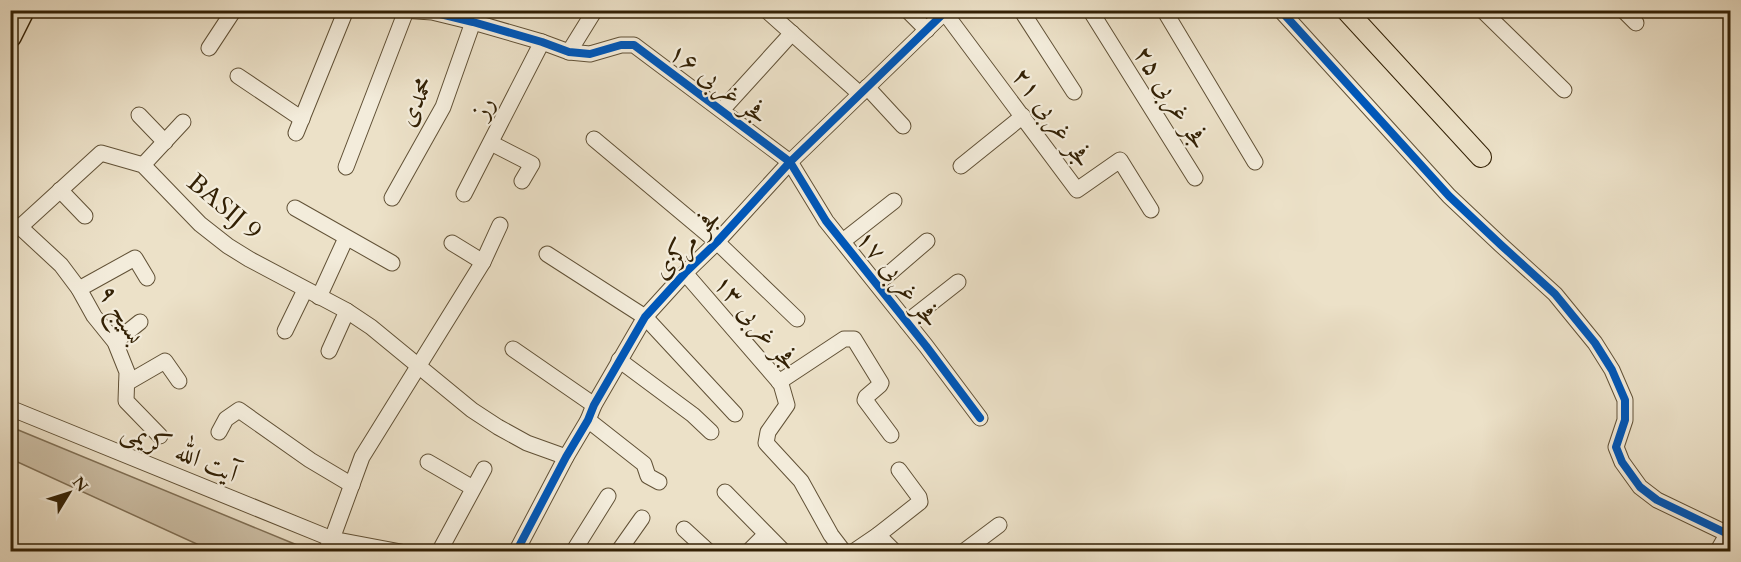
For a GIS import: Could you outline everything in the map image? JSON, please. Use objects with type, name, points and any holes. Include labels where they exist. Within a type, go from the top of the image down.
[{"type":"highway","points":[[10,16],[16,10]]},
{"type":"highway","points":[[10,36],[23,10]]},
{"type":"main road","points":[[1346,10],[1481,157]]},
{"type":"street","points":[[209,48],[234,10]]},
{"type":"street","points":[[238,76],[299,126],[346,10]]},
{"type":"street","points":[[346,167],[404,11],[432,11],[542,42],[569,52],[595,10]]},
{"type":"street","points":[[766,10],[903,126]]},
{"type":"street","points":[[907,10],[927,30]]},
{"type":"street","points":[[1021,10],[1074,92]]},
{"type":"street","name":"فجر غربی ۲۵","points":[[1090,10],[1195,178]]},
{"type":"street","points":[[1164,10],[1255,162]]},
{"type":"street","points":[[1482,10],[1564,90]]},
{"type":"street","points":[[1623,10],[1636,23]]},
{"type":"street","points":[[1284,11],[1449,196],[1555,294],[1595,343],[1615,377],[1625,400],[1624,420],[1616,447],[1622,462],[1640,487],[1657,500],[1729,534],[1717,552]]},
{"type":"street","name":"فجر مرکزی","points":[[516,552],[594,405],[645,317],[790,162],[946,12]]},
{"type":"street","name":"فجر غربی ۲۱","points":[[946,12],[1077,190],[1120,160],[1151,210]]},
{"type":"street","name":"محمدی","points":[[392,198],[443,107],[473,22]]},
{"type":"street","points":[[722,110],[792,33]]},
{"type":"street","name":"رز","points":[[464,194],[542,42]]},
{"type":"street","name":"فجر غربی ۱۶","points":[[569,52],[590,54],[621,45],[634,45],[790,162]]},
{"type":"street","points":[[139,115],[165,142]]},
{"type":"street","points":[[961,166],[1023,116]]},
{"type":"street","points":[[15,225],[60,190],[100,153],[143,165],[183,122]]},
{"type":"street","points":[[594,139],[717,242],[797,319]]},
{"type":"street","points":[[491,143],[532,164],[522,181]]},
{"type":"street","name":"فجر غربی ۱۷","points":[[790,162],[826,221],[980,418]]},
{"type":"street","name":"BASIJ 9","points":[[143,165],[200,224],[228,246],[347,311],[371,327],[472,410],[498,428],[527,443],[566,457]]},
{"type":"street","points":[[60,190],[85,216]]},
{"type":"street","points":[[843,241],[894,201]]},
{"type":"street","points":[[295,208],[392,264]]},
{"type":"street","name":"بسیج ۹","points":[[15,225],[61,265],[94,316],[115,342],[127,372],[126,401],[160,436]]},
{"type":"street","points":[[328,545],[362,457],[483,262],[500,225]]},
{"type":"street","points":[[319,297],[346,238]]},
{"type":"street","points":[[877,284],[927,241]]},
{"type":"street","points":[[452,243],[483,262]]},
{"type":"street","points":[[547,254],[645,317],[735,414]]},
{"type":"street","points":[[79,290],[135,258],[147,278]]},
{"type":"street","name":"فجر غربی ۱۳","points":[[685,273],[779,382],[787,405],[768,432],[766,443],[801,481],[831,535],[844,552]]},
{"type":"street","points":[[907,322],[958,282]]},
{"type":"street","points":[[285,331],[305,290]]},
{"type":"street","points":[[329,351],[347,311]]},
{"type":"street","points":[[115,342],[140,322]]},
{"type":"street","points":[[779,382],[844,339],[854,339],[881,383],[865,399],[891,435]]},
{"type":"street","points":[[513,349],[594,405]]},
{"type":"street","points":[[619,360],[711,432]]},
{"type":"street","points":[[127,383],[165,361],[179,381]]},
{"type":"street","name":"آیت الله کریمی","points":[[10,408],[328,545],[401,552]]},
{"type":"street","points":[[219,432],[226,419],[239,410],[310,460],[352,485]]},
{"type":"street","points":[[588,420],[644,464],[648,476],[659,482]]},
{"type":"street","points":[[428,462],[473,488]]},
{"type":"street","points":[[439,552],[484,469]]},
{"type":"street","points":[[853,552],[920,502],[919,497],[899,471]]},
{"type":"street","points":[[726,492],[783,552]]},
{"type":"street","points":[[573,552],[608,496]]},
{"type":"street","points":[[618,552],[642,518]]},
{"type":"street","points":[[963,552],[999,525]]},
{"type":"street","points":[[684,529],[709,552]]},
{"type":"street","points":[[748,552],[766,534]]},
{"type":"street","points":[[878,534],[895,552]]},
{"type":"shaded area","points":[[11,427],[297,545],[294,551],[212,551],[11,459]]},
{"type":"cycle path","points":[[402,10],[432,12],[473,22],[569,52],[590,54],[621,45],[634,45],[790,162],[826,221],[980,418]]},
{"type":"cycle path","points":[[516,552],[594,405],[645,317],[790,162],[947,10]]},
{"type":"cycle path","points":[[1283,13],[1449,196],[1555,294],[1595,343],[1612,370],[1625,400],[1625,420],[1616,447],[1622,462],[1640,487],[1657,500],[1730,535]]}]
